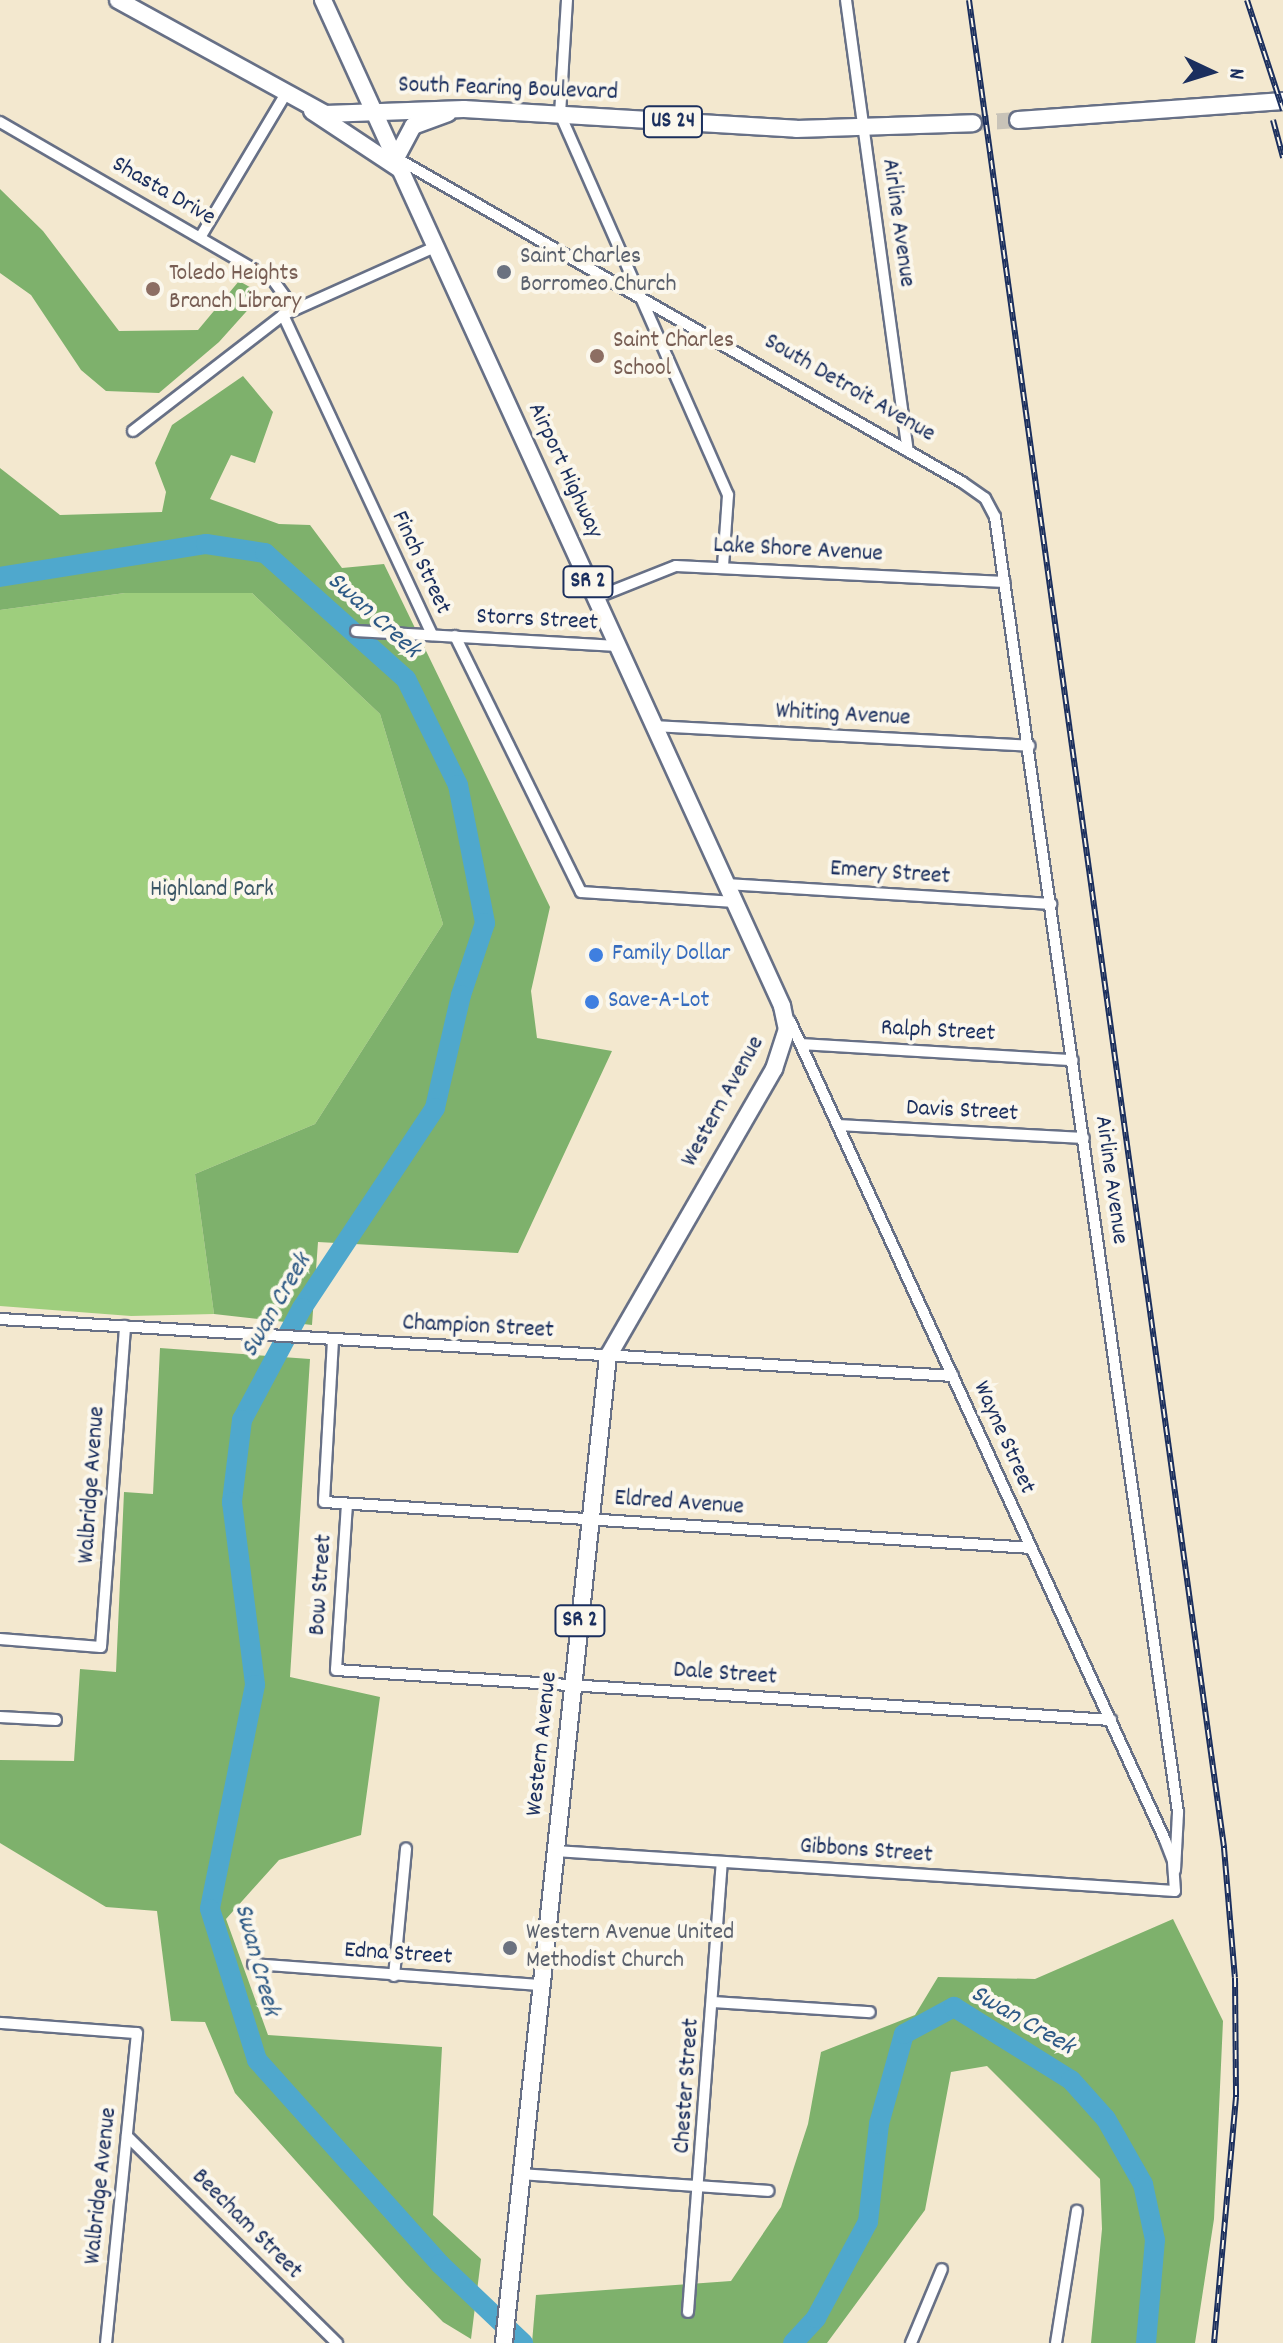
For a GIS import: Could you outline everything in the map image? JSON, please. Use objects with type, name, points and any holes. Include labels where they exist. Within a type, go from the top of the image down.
[{"type":"main road","name":"US 24","points":[[118,0],[285,95]]},
{"type":"main road","name":"Airport Highway","points":[[323,0],[782,1006]]},
{"type":"main road","name":"South Fearing Boulevard","points":[[285,95],[308,108],[337,114],[372,110],[464,109],[864,130],[973,123]]},
{"type":"main road","points":[[1018,120],[1283,101]]},
{"type":"main road","points":[[308,108],[398,164],[413,126],[464,109]]},
{"type":"main road","name":"Western Avenue","points":[[504,2343],[608,1356],[779,1062],[787,1029],[782,1006]]},
{"type":"street","points":[[567,0],[560,114],[728,495],[723,567]]},
{"type":"street","name":"Airline Avenue","points":[[846,0],[908,451]]},
{"type":"street","points":[[201,236],[285,95]]},
{"type":"street","name":"Shasta Drive","points":[[0,122],[273,280],[294,309]]},
{"type":"street","name":"South Detroit Avenue","points":[[398,164],[639,297],[985,498]]},
{"type":"street","points":[[133,431],[283,315],[435,247]]},
{"type":"street","name":"Finch Street","points":[[283,315],[432,635],[455,636],[581,892],[735,902]]},
{"type":"street","name":"Airline Avenue","points":[[985,498],[995,517],[1005,582],[1178,1813],[1175,1870]]},
{"type":"street","name":"Lake Shore Avenue","points":[[595,598],[671,567],[1005,582]]},
{"type":"street","points":[[356,631],[432,635]]},
{"type":"street","name":"Storrs Street","points":[[455,636],[617,646]]},
{"type":"street","name":"Whiting Avenue","points":[[653,726],[1029,746]]},
{"type":"street","name":"Emery Street","points":[[726,884],[1051,904]]},
{"type":"street","name":"Wayne Street","points":[[782,1006],[1111,1720],[1175,1870],[1175,1891]]},
{"type":"street","name":"Ralph Street","points":[[801,1044],[1073,1060]]},
{"type":"street","name":"Davis Street","points":[[838,1125],[1084,1138]]},
{"type":"street","name":"Champion Street","points":[[0,1319],[953,1376]]},
{"type":"street","name":"Walbridge Avenue","points":[[0,1639],[101,1647],[125,1326]]},
{"type":"street","name":"Bow Street","points":[[324,1502],[333,1340]]},
{"type":"street","name":"Eldred Avenue","points":[[324,1502],[1031,1548]]},
{"type":"street","name":"Bow Street","points":[[336,1670],[347,1504]]},
{"type":"street","name":"Dale Street","points":[[336,1670],[1111,1720]]},
{"type":"street","points":[[0,1717],[56,1720]]},
{"type":"street","points":[[394,1976],[406,1849]]},
{"type":"street","name":"Gibbons Street","points":[[555,1851],[1175,1891]]},
{"type":"street","name":"Chester Street","points":[[688,2312],[701,2186],[722,1862]]},
{"type":"street","name":"Edna Street","points":[[253,1964],[541,1985]]},
{"type":"street","points":[[714,2002],[870,2012]]},
{"type":"street","name":"Walbridge Avenue","points":[[0,2023],[137,2033],[106,2343]]},
{"type":"street","name":"Beecham Street","points":[[127,2136],[337,2343]]},
{"type":"street","points":[[521,2174],[768,2191]]},
{"type":"street","points":[[1056,2343],[1077,2211]]},
{"type":"street","points":[[911,2343],[942,2269]]},
{"type":"green space","points":[[0,189],[43,231],[119,331],[198,330],[239,281],[262,294],[219,342],[159,393],[106,391],[81,370],[31,295],[0,273]]},
{"type":"green space","points":[[243,376],[273,412],[255,463],[231,455],[210,499],[279,524],[310,525],[342,568],[384,564],[550,907],[531,991],[537,1038],[612,1051],[518,1253],[318,1242],[312,1325],[214,1314],[195,1174],[315,1124],[443,924],[380,714],[252,593],[125,593],[0,610],[0,468],[60,515],[162,512],[166,492],[155,463],[172,425]]},
{"type":"green space","name":"Highland Park","points":[[125,593],[252,593],[380,714],[443,924],[315,1124],[195,1174],[214,1314],[131,1316],[0,1306],[0,610]]},
{"type":"green space","points":[[160,1348],[310,1359],[290,1677],[380,1697],[361,1835],[279,1860],[226,1919],[268,2035],[442,2047],[433,2215],[481,2259],[471,2339],[443,2322],[406,2284],[235,2093],[205,2022],[171,2021],[157,1911],[106,1907],[0,1843],[0,1760],[74,1761],[80,1669],[116,1672],[124,1492],[153,1494]]},
{"type":"green space","points":[[1173,1919],[1223,2021],[1214,2219],[1195,2343],[1091,2343],[1102,2229],[1100,2179],[987,2066],[951,2072],[925,2210],[827,2343],[532,2343],[536,2295],[731,2281],[781,2207],[808,2124],[821,2052],[915,2015],[938,1977],[1035,1979]]},
{"type":"waterway","name":"Swan Creek","points":[[0,577],[206,544],[265,553],[406,679],[458,785],[485,923],[461,995],[435,1108],[302,1308],[242,1420],[232,1502],[255,1685],[210,1909],[257,2060],[440,2264],[523,2343]]},
{"type":"waterway","name":"Swan Creek","points":[[793,2343],[816,2318],[868,2222],[879,2124],[904,2034],[954,2007],[1071,2080],[1106,2119],[1143,2184],[1155,2240],[1146,2343]]},
{"type":"tunnel","points":[[973,123],[1018,120]]},
{"type":"railway","points":[[969,0],[1224,1848],[1235,1978],[1236,2097],[1214,2343]]},
{"type":"railway","points":[[1247,0],[1283,110]]},
{"type":"railway","points":[[1273,120],[1283,158]]},
{"type":"place","name":"Saint Charles Borromeo Church","points":[[504,272]]},
{"type":"place","name":"Toledo Heights Branch Library","points":[[153,289]]},
{"type":"place","name":"Saint Charles School","points":[[597,356]]},
{"type":"place","name":"Family Dollar","points":[[596,955]]},
{"type":"place","name":"Save-A-Lot","points":[[592,1002]]},
{"type":"place","name":"Western Avenue United Methodist Church","points":[[510,1948]]}]
